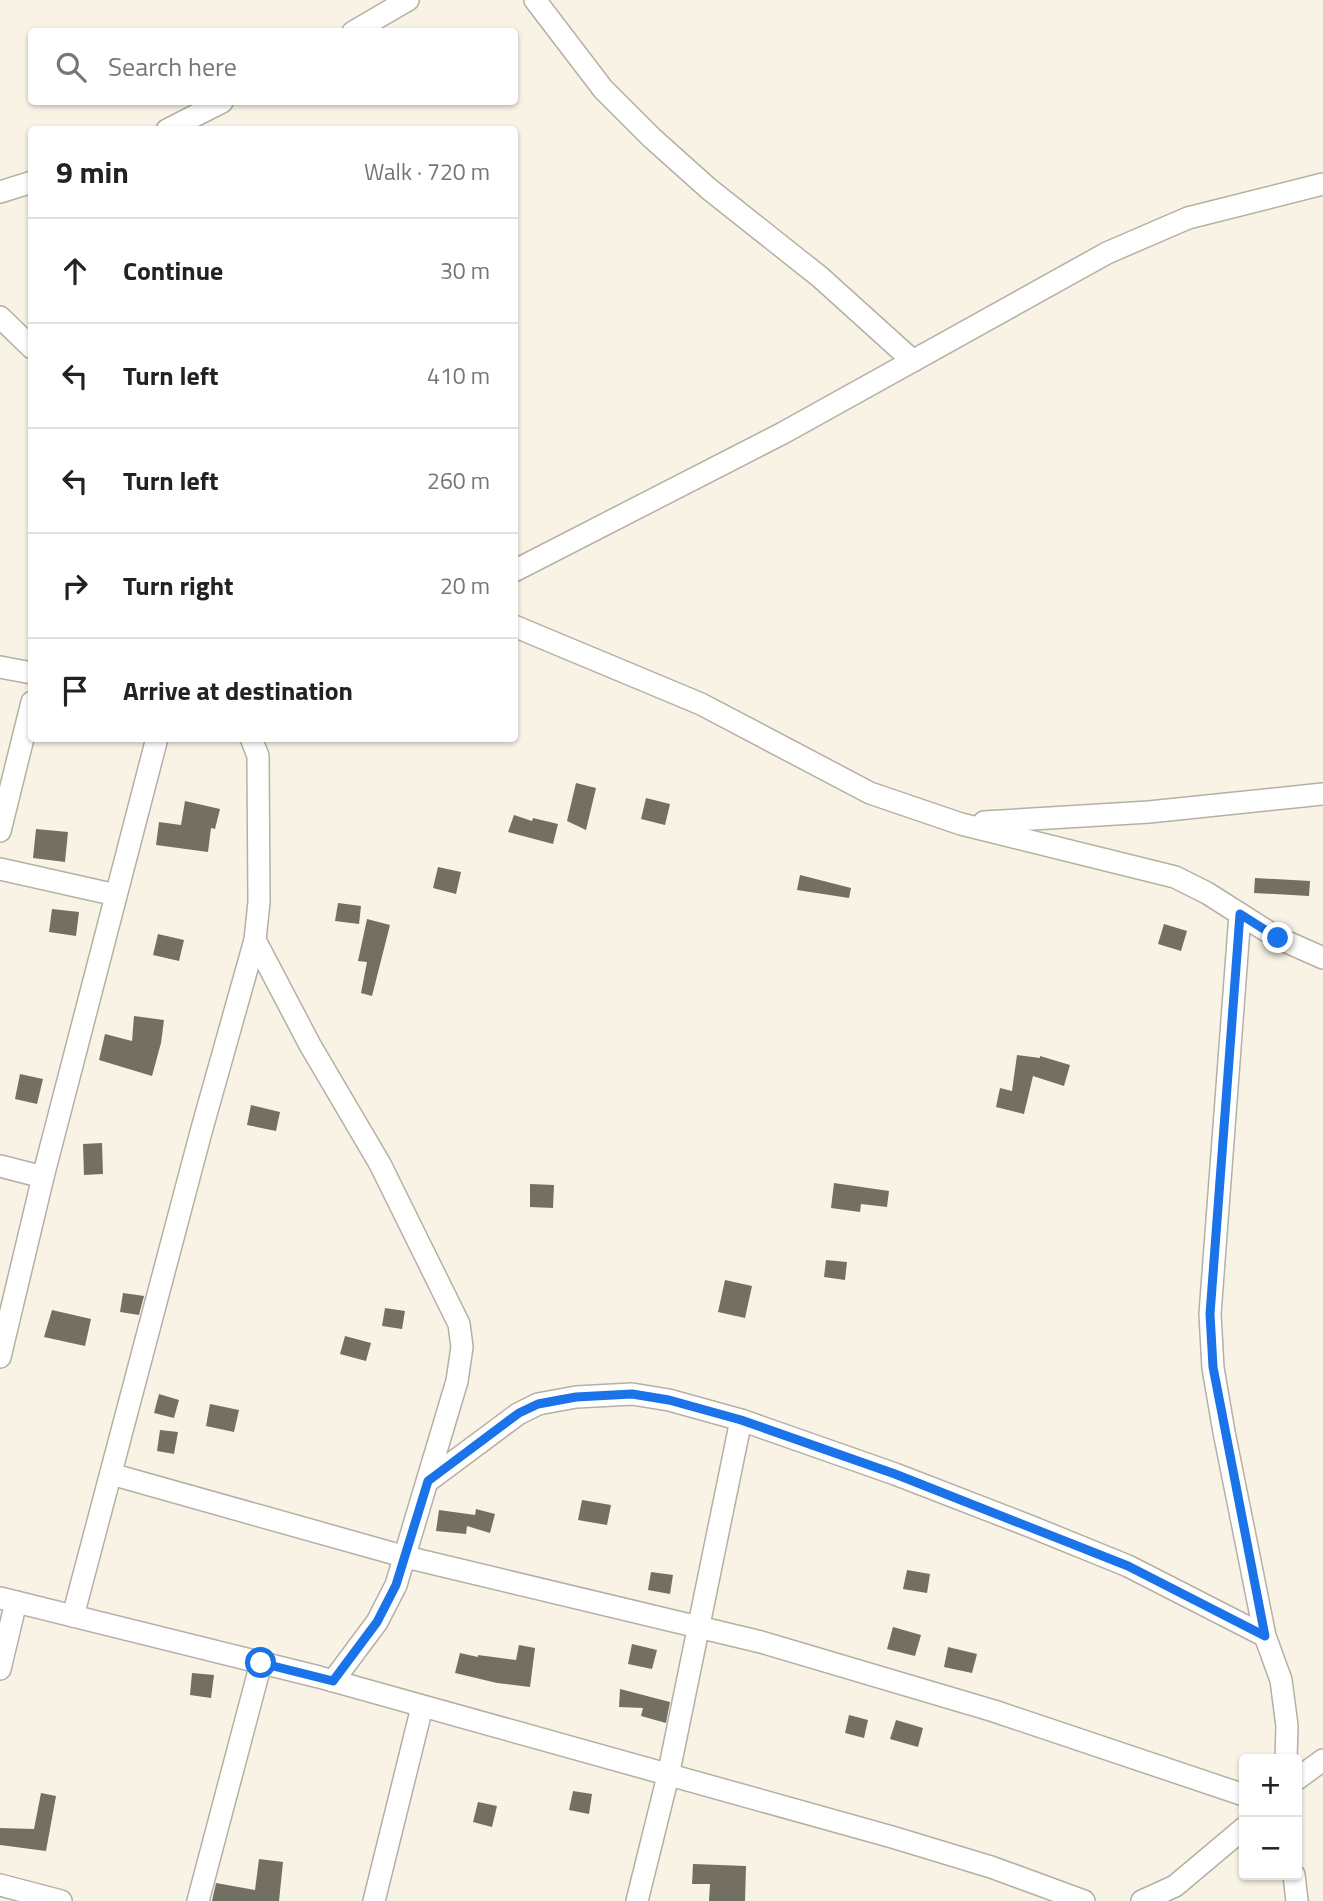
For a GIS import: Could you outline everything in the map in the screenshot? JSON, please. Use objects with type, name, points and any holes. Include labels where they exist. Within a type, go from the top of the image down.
[{"type":"street","points":[[360,28],[408,0]]},
{"type":"street","points":[[535,0],[603,89],[652,138],[709,188],[820,277],[913,361]]},
{"type":"street","points":[[175,126],[216,105]]},
{"type":"street","points":[[0,192],[28,182]]},
{"type":"street","points":[[518,569],[783,433],[1107,253],[1188,218],[1323,184]]},
{"type":"street","points":[[0,317],[28,344]]},
{"type":"street","points":[[518,628],[701,704],[870,793],[961,824],[1175,877],[1207,893],[1278,938],[1323,958]]},
{"type":"street","points":[[0,667],[28,672]]},
{"type":"street","points":[[0,831],[28,718]]},
{"type":"street","points":[[0,1357],[6,1305],[43,1177],[156,742]]},
{"type":"street","points":[[73,1616],[201,1132],[255,940],[258,902],[258,756],[253,742]]},
{"type":"street","points":[[961,824],[1149,812],[1323,794]]},
{"type":"street","points":[[0,869],[116,895]]},
{"type":"street","points":[[1240,914],[1210,1314],[1213,1367],[1265,1636],[1282,1680],[1287,1726],[1286,1754]]},
{"type":"street","points":[[255,940],[310,1045],[380,1164],[459,1324],[462,1348],[457,1381],[396,1585],[377,1622],[333,1681]]},
{"type":"street","points":[[0,1166],[43,1177]]},
{"type":"street","points":[[428,1481],[519,1413],[538,1404],[576,1397],[632,1394],[669,1400],[741,1420],[895,1474],[1128,1566],[1265,1636]]},
{"type":"street","points":[[638,1901],[668,1776],[741,1420]]},
{"type":"street","points":[[111,1474],[406,1557],[761,1642],[994,1711],[1239,1793]]},
{"type":"street","points":[[0,1669],[8,1600],[333,1681],[904,1841],[991,1867],[1084,1901]]},
{"type":"street","points":[[198,1901],[261,1663]]},
{"type":"street","points":[[374,1901],[422,1707]]},
{"type":"street","points":[[1302,1775],[1323,1760]]},
{"type":"street","points":[[1142,1901],[1175,1886],[1239,1832]]},
{"type":"street","points":[[1295,1880],[1297,1901]]},
{"type":"street","points":[[0,1885],[61,1901]]},
{"type":"building","points":[[576,783],[596,788],[586,830],[567,821]]},
{"type":"building","points":[[646,798],[670,804],[665,825],[641,819]]},
{"type":"building","points":[[185,801],[220,809],[215,829],[211,828],[208,852],[156,845],[159,822],[181,825]]},
{"type":"building","points":[[514,815],[532,821],[533,818],[558,824],[553,844],[508,832]]},
{"type":"building","points":[[36,829],[68,832],[65,862],[33,858]]},
{"type":"building","points":[[438,867],[461,872],[456,894],[433,888]]},
{"type":"building","points":[[800,875],[851,888],[849,898],[797,890]]},
{"type":"building","points":[[1255,878],[1310,881],[1309,896],[1254,893]]},
{"type":"building","points":[[338,903],[361,906],[359,924],[335,921]]},
{"type":"building","points":[[52,909],[79,912],[76,936],[49,932]]},
{"type":"building","points":[[367,919],[390,925],[372,996],[361,993],[367,962],[358,961]]},
{"type":"building","points":[[1164,924],[1187,931],[1181,951],[1158,944]]},
{"type":"building","points":[[158,934],[184,940],[179,961],[153,955]]},
{"type":"building","points":[[134,1016],[164,1020],[152,1076],[99,1060],[105,1034],[132,1041]]},
{"type":"building","points":[[1017,1055],[1040,1056],[1070,1065],[1064,1086],[1033,1076],[1024,1114],[996,1107],[1000,1088],[1012,1091]]},
{"type":"building","points":[[20,1074],[43,1079],[37,1104],[15,1099]]},
{"type":"building","points":[[251,1105],[280,1112],[276,1131],[247,1125]]},
{"type":"building","points":[[102,1143],[103,1174],[84,1175],[83,1144]]},
{"type":"building","points":[[834,1183],[889,1191],[887,1207],[861,1204],[860,1212],[831,1208]]},
{"type":"building","points":[[530,1184],[554,1185],[553,1208],[530,1207]]},
{"type":"building","points":[[826,1260],[847,1262],[845,1280],[824,1277]]},
{"type":"building","points":[[725,1280],[752,1286],[745,1318],[718,1312]]},
{"type":"building","points":[[123,1293],[144,1296],[139,1315],[120,1312]]},
{"type":"building","points":[[385,1308],[405,1311],[402,1329],[382,1326]]},
{"type":"building","points":[[52,1310],[91,1319],[85,1346],[44,1337]]},
{"type":"building","points":[[345,1336],[371,1343],[366,1361],[340,1354]]},
{"type":"building","points":[[159,1394],[179,1400],[174,1418],[154,1413]]},
{"type":"building","points":[[210,1404],[239,1410],[234,1432],[206,1426]]},
{"type":"building","points":[[160,1430],[178,1432],[174,1454],[157,1451]]},
{"type":"building","points":[[582,1500],[611,1505],[607,1525],[578,1520]]},
{"type":"building","points":[[476,1509],[495,1514],[490,1533],[467,1526],[466,1534],[436,1531],[439,1510],[475,1515]]},
{"type":"building","points":[[907,1570],[930,1574],[927,1593],[903,1589]]},
{"type":"building","points":[[651,1572],[673,1575],[670,1594],[648,1590]]},
{"type":"building","points":[[893,1627],[921,1635],[915,1656],[887,1649]]},
{"type":"building","points":[[632,1644],[657,1650],[652,1669],[628,1664]]},
{"type":"building","points":[[519,1645],[535,1648],[530,1687],[497,1683],[455,1673],[460,1653],[516,1660]]},
{"type":"building","points":[[948,1647],[977,1654],[972,1673],[944,1667]]},
{"type":"building","points":[[192,1673],[214,1675],[211,1698],[190,1695]]},
{"type":"building","points":[[620,1689],[670,1702],[666,1723],[641,1716],[643,1708],[619,1707]]},
{"type":"building","points":[[849,1715],[868,1720],[864,1738],[845,1733]]},
{"type":"building","points":[[896,1720],[923,1728],[918,1747],[890,1739]]},
{"type":"building","points":[[573,1791],[592,1794],[589,1814],[569,1810]]},
{"type":"building","points":[[41,1793],[56,1796],[46,1851],[0,1845],[0,1828],[34,1829]]},
{"type":"building","points":[[478,1802],[497,1806],[492,1827],[473,1822]]},
{"type":"building","points":[[259,1859],[283,1862],[279,1901],[212,1901],[216,1883],[255,1890]]},
{"type":"building","points":[[693,1864],[746,1866],[745,1901],[709,1901],[710,1884],[692,1884]]},
{"type":"route","points":[[261,1663],[333,1681],[377,1622],[396,1585],[428,1481],[519,1413],[538,1404],[576,1397],[632,1394],[669,1400],[741,1420],[895,1474],[1128,1566],[1265,1636],[1224,1432],[1213,1367],[1210,1314],[1240,914],[1278,938]]}]
